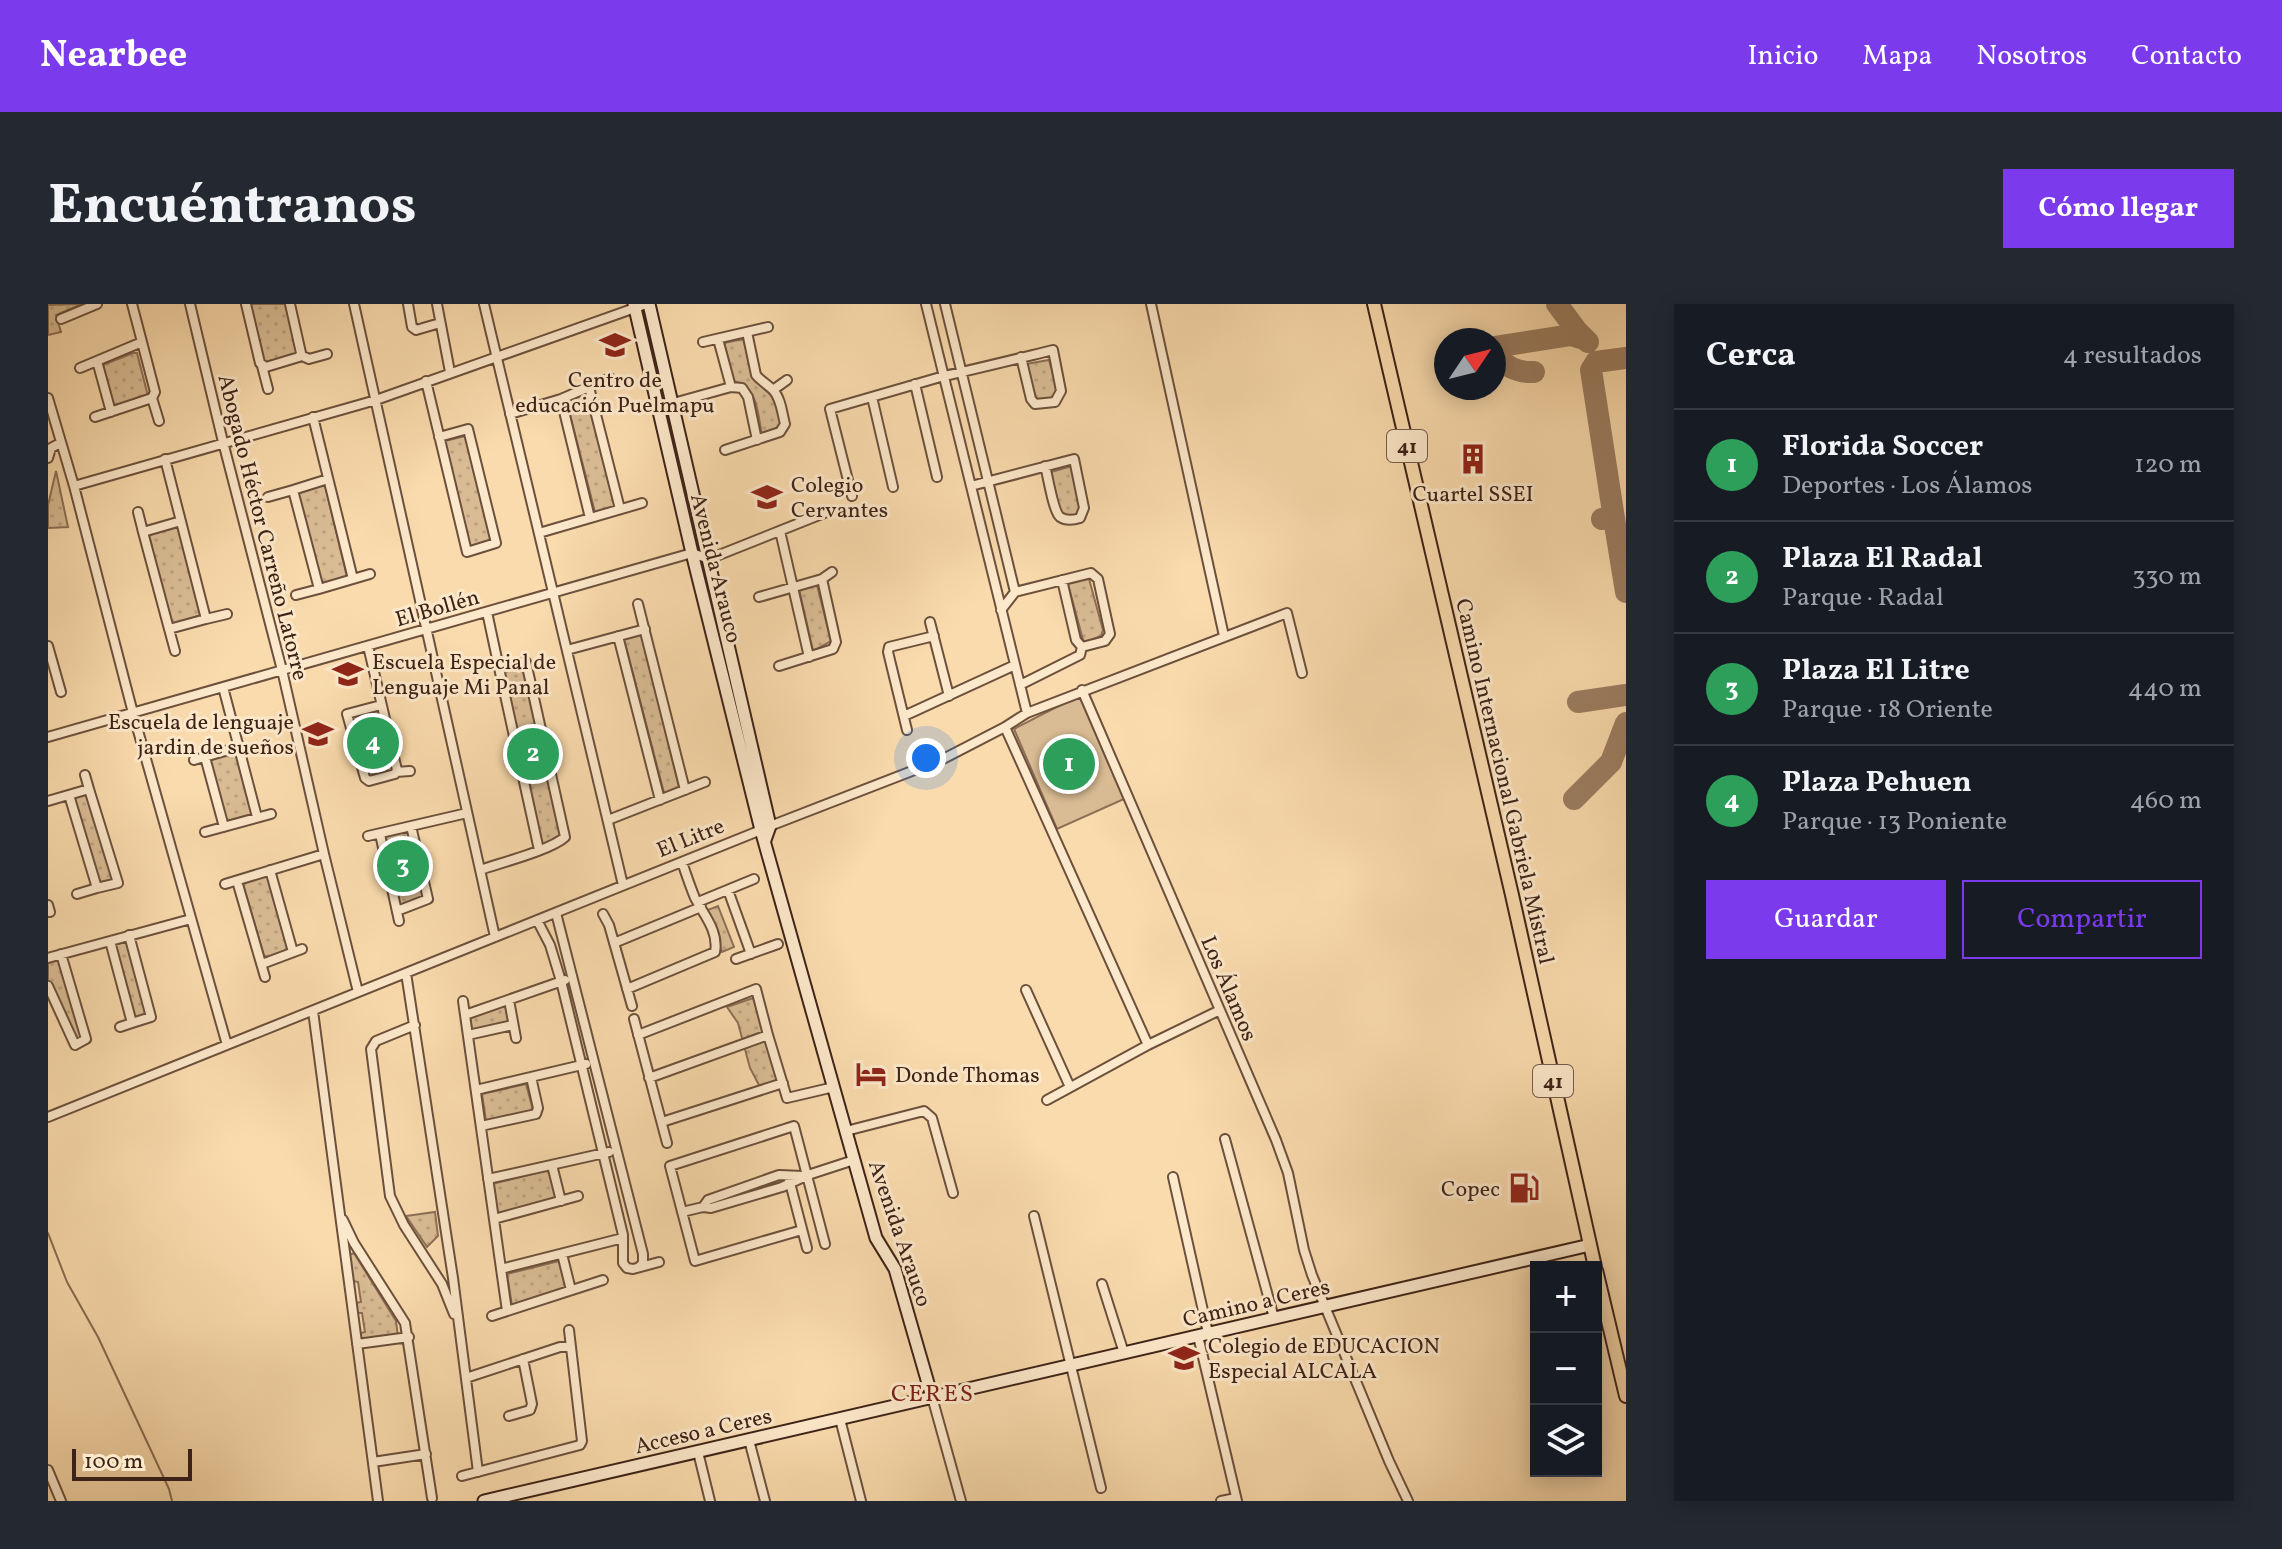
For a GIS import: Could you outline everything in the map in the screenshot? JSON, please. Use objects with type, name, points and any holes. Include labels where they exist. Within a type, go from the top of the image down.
[{"type":"main road","name":"Camino Internacional Gabriela Mistral","points":[[1374,304],[1509,880],[1594,1261]]},
{"type":"main road","name":"Camino Internacional Gabriela Mistral","points":[[1602,1294],[1626,1396]]},
{"type":"street","points":[[61,319],[97,304]]},
{"type":"street","points":[[132,304],[155,392],[152,398],[159,421]]},
{"type":"street","name":"Abogado Héctor Carreño Latorre","points":[[190,304],[282,670],[358,992]]},
{"type":"street","points":[[246,304],[268,389]]},
{"type":"street","points":[[290,304],[300,355]]},
{"type":"street","points":[[354,304],[495,937]]},
{"type":"street","points":[[408,304],[412,327],[416,330],[440,323]]},
{"type":"street","points":[[437,304],[450,372]]},
{"type":"street","points":[[926,304],[1027,713]]},
{"type":"street","points":[[945,304],[1015,592]]},
{"type":"street","points":[[1151,304],[1224,636]]},
{"type":"street","points":[[487,305],[496,356],[623,885]]},
{"type":"street","points":[[74,486],[376,400],[641,305]]},
{"type":"street","name":"Avenida Arauco","points":[[641,305],[672,403],[709,559],[765,832]]},
{"type":"street","name":"Avenida Arauco","points":[[641,305],[659,407],[692,553],[765,832],[876,1238],[895,1269],[961,1501]]},
{"type":"street","points":[[703,342],[768,327]]},
{"type":"street","points":[[725,450],[780,432],[785,424],[779,398],[756,375],[747,332]]},
{"type":"street","points":[[718,339],[731,387]]},
{"type":"street","points":[[80,368],[142,342]]},
{"type":"street","points":[[852,496],[830,409],[944,376],[1021,357],[1053,350],[1061,391],[1055,402],[1040,405],[1031,399],[1021,357]]},
{"type":"street","points":[[300,355],[309,359],[327,354]]},
{"type":"street","points":[[262,366],[297,359],[300,355]]},
{"type":"street","points":[[97,361],[111,412]]},
{"type":"street","points":[[510,414],[561,399],[610,378]]},
{"type":"street","points":[[773,390],[787,380]]},
{"type":"street","points":[[426,381],[439,437],[467,552],[496,543],[468,429],[439,437]]},
{"type":"street","points":[[915,384],[937,477]]},
{"type":"street","points":[[589,387],[620,509]]},
{"type":"street","points":[[659,407],[731,387],[742,388],[748,397],[757,440]]},
{"type":"street","points":[[872,397],[893,487]]},
{"type":"street","points":[[48,398],[227,1045]]},
{"type":"street","points":[[95,417],[152,398]]},
{"type":"street","points":[[561,399],[590,518]]},
{"type":"street","points":[[313,417],[353,579]]},
{"type":"street","points":[[48,458],[51,448],[60,443]]},
{"type":"street","points":[[165,459],[206,619]]},
{"type":"street","points":[[971,486],[989,482],[1045,466],[1074,459],[1084,508],[1080,518],[1071,521],[1060,517],[1045,466]]},
{"type":"street","points":[[268,497],[328,479]]},
{"type":"street","points":[[293,490],[319,589]]},
{"type":"street","points":[[539,533],[642,503]]},
{"type":"street","points":[[692,553],[709,559],[832,510]]},
{"type":"street","points":[[138,512],[175,651]]},
{"type":"street","points":[[143,532],[181,521]]},
{"type":"street","points":[[780,531],[809,657]]},
{"type":"street","name":"El Bollén","points":[[48,737],[692,553]]},
{"type":"street","points":[[759,597],[822,579],[832,572]]},
{"type":"street","points":[[1001,610],[1015,592],[1091,573],[1098,579],[1110,634],[1105,641],[1082,647]]},
{"type":"street","points":[[296,595],[370,574]]},
{"type":"street","points":[[779,666],[833,649],[836,642],[822,579]]},
{"type":"street","points":[[1062,580],[1076,640],[1082,647]]},
{"type":"street","points":[[638,604],[685,790]]},
{"type":"street","points":[[487,612],[539,850]]},
{"type":"street","name":"El Litre","points":[[48,1117],[623,885],[918,770],[1027,713],[1287,613],[1302,673]]},
{"type":"street","points":[[169,629],[227,614]]},
{"type":"street","points":[[930,622],[949,696]]},
{"type":"street","points":[[567,650],[645,629]]},
{"type":"street","points":[[618,636],[660,800]]},
{"type":"street","points":[[907,730],[889,647],[934,636]]},
{"type":"street","points":[[48,646],[51,672],[61,692]]},
{"type":"street","points":[[368,646],[395,773]]},
{"type":"street","points":[[1020,685],[1080,655],[1082,647]]},
{"type":"street","points":[[480,870],[562,841],[565,836],[526,662],[499,668]]},
{"type":"street","points":[[904,716],[1015,665]]},
{"type":"street","points":[[223,687],[257,817]]},
{"type":"street","name":"Los Álamos","points":[[1082,690],[1288,1173],[1304,1250],[1408,1501]]},
{"type":"street","points":[[381,705],[347,714],[365,778],[369,781],[410,771]]},
{"type":"street","points":[[1005,727],[1148,1045]]},
{"type":"street","points":[[194,760],[239,747]]},
{"type":"street","points":[[205,757],[224,827]]},
{"type":"street","points":[[77,894],[118,883],[85,775]]},
{"type":"street","points":[[608,820],[705,782]]},
{"type":"street","points":[[48,801],[89,789]]},
{"type":"street","points":[[69,795],[97,888]]},
{"type":"street","points":[[368,836],[467,813]]},
{"type":"street","points":[[205,832],[271,814]]},
{"type":"street","points":[[411,826],[427,896]]},
{"type":"street","points":[[380,834],[399,921]]},
{"type":"street","points":[[225,884],[324,854]]},
{"type":"street","points":[[627,989],[715,952],[717,946],[711,925],[699,905],[682,862]]},
{"type":"street","points":[[262,964],[297,950],[270,870]]},
{"type":"street","points":[[614,943],[754,879]]},
{"type":"street","points":[[237,881],[265,977]]},
{"type":"street","points":[[728,890],[751,954]]},
{"type":"street","points":[[397,911],[439,892]]},
{"type":"street","points":[[556,913],[643,1254],[643,1263],[639,1267]]},
{"type":"street","points":[[603,914],[632,1006]]},
{"type":"street","points":[[48,958],[191,919]]},
{"type":"street","points":[[537,920],[550,945],[561,981],[623,1238],[623,1263],[627,1268],[659,1262]]},
{"type":"street","points":[[120,1027],[151,1017],[129,935]]},
{"type":"street","points":[[110,941],[132,1023]]},
{"type":"street","points":[[736,959],[778,944]]},
{"type":"street","points":[[48,986],[75,1045],[90,1038],[61,954]]},
{"type":"street","points":[[406,973],[453,1278],[478,1472]]},
{"type":"street","points":[[465,1015],[574,977]]},
{"type":"street","points":[[638,1035],[756,989],[787,1098],[834,1087]]},
{"type":"street","points":[[1026,990],[1070,1087]]},
{"type":"street","points":[[509,1000],[516,1038]]},
{"type":"street","points":[[463,1001],[507,1311]]},
{"type":"street","points":[[1047,1100],[1220,1010]]},
{"type":"street","points":[[313,1011],[378,1501]]},
{"type":"street","points":[[634,1019],[667,1143]]},
{"type":"street","points":[[415,1025],[376,1041],[371,1049],[390,1196],[404,1225],[442,1284],[459,1328]]},
{"type":"street","points":[[468,1035],[513,1025]]},
{"type":"street","points":[[649,1078],[768,1035]]},
{"type":"street","points":[[476,1090],[595,1062]]},
{"type":"street","points":[[481,1126],[536,1114],[538,1108],[531,1077]]},
{"type":"street","points":[[662,1122],[783,1083]]},
{"type":"street","points":[[846,1131],[928,1112],[953,1193]]},
{"type":"street","points":[[802,1230],[695,1261],[670,1166],[794,1126],[825,1244]]},
{"type":"street","points":[[1225,1139],[1274,1318]]},
{"type":"street","points":[[488,1179],[617,1150]]},
{"type":"street","points":[[682,1212],[711,1208],[782,1187],[789,1179],[854,1160]]},
{"type":"street","points":[[552,1165],[561,1201]]},
{"type":"street","points":[[1173,1177],[1236,1499],[1221,1501]]},
{"type":"street","points":[[789,1179],[807,1248]]},
{"type":"street","points":[[494,1219],[578,1196]]},
{"type":"street","points":[[339,1213],[354,1243],[405,1323],[432,1498]]},
{"type":"street","points":[[1034,1216],[1101,1488]]},
{"type":"street","points":[[501,1269],[623,1238]]},
{"type":"street","name":"Camino a Ceres","points":[[932,1397],[1590,1245]]},
{"type":"street","points":[[562,1254],[571,1290]]},
{"type":"street","points":[[442,1284],[453,1278]]},
{"type":"street","points":[[492,1316],[603,1280]]},
{"type":"street","points":[[1102,1284],[1124,1353]]},
{"type":"street","points":[[462,1476],[580,1445],[569,1330]]},
{"type":"street","points":[[357,1344],[409,1337]]},
{"type":"street","points":[[466,1378],[560,1347],[571,1347]]},
{"type":"street","points":[[509,1416],[530,1410],[532,1404],[523,1359]]},
{"type":"street","name":"Acceso a Ceres","points":[[484,1501],[932,1397]]},
{"type":"street","points":[[840,1419],[861,1501]]},
{"type":"street","points":[[749,1440],[765,1501]]},
{"type":"street","points":[[698,1452],[710,1501]]},
{"type":"street","points":[[373,1462],[426,1454]]},
{"type":"street","points":[[48,1470],[61,1501]]},
{"type":"shaded area","points":[[82,304],[56,315],[61,332],[48,335],[48,305]]},
{"type":"shaded area","points":[[250,304],[288,304],[299,354],[266,365],[263,362]]},
{"type":"shaded area","points":[[743,339],[756,381],[774,398],[781,423],[778,428],[762,435],[756,402],[748,388],[734,381],[724,343]]},
{"type":"shaded area","points":[[137,353],[148,396],[113,407],[102,368]]},
{"type":"shaded area","points":[[1049,360],[1058,391],[1053,398],[1037,400],[1026,364]]},
{"type":"shaded area","points":[[581,394],[587,398],[616,504],[612,509],[599,513],[595,512],[567,403]]},
{"type":"shaded area","points":[[465,436],[492,540],[470,547],[445,441]]},
{"type":"shaded area","points":[[1072,466],[1080,509],[1077,515],[1071,517],[1060,512],[1051,472]]},
{"type":"shaded area","points":[[56,471],[68,527],[48,528],[48,505]]},
{"type":"shaded area","points":[[325,485],[347,577],[322,584],[298,493]]},
{"type":"shaded area","points":[[178,527],[201,615],[171,625],[149,535]]},
{"type":"shaded area","points":[[1089,579],[1103,630],[1101,636],[1086,642],[1068,584]]},
{"type":"shaded area","points":[[817,585],[831,641],[813,651],[799,589]]},
{"type":"shaded area","points":[[642,634],[679,787],[664,793],[624,639]]},
{"type":"shaded area","points":[[526,665],[563,838],[541,846],[503,671]]},
{"type":"shaded area","points":[[1080,695],[1124,799],[1057,829],[1014,729]]},
{"type":"shaded area","points":[[376,709],[380,711],[394,767],[392,773],[370,778],[366,776],[352,719]]},
{"type":"shaded area","points":[[234,751],[254,812],[252,816],[230,822],[225,820],[209,758]]},
{"type":"shaded area","points":[[87,793],[113,879],[100,882],[74,798]]},
{"type":"shaded area","points":[[407,830],[424,894],[422,898],[402,905],[399,904],[383,838]]},
{"type":"shaded area","points":[[266,874],[270,878],[288,946],[285,951],[269,957],[264,956],[243,884]]},
{"type":"shaded area","points":[[718,906],[734,947],[722,952],[705,911]]},
{"type":"shaded area","points":[[129,941],[150,1015],[133,1019],[113,945]]},
{"type":"shaded area","points":[[59,958],[83,1037],[76,1041],[48,980],[48,960]]},
{"type":"shaded area","points":[[753,998],[781,1080],[760,1087],[750,1068],[738,1023],[727,1007]]},
{"type":"shaded area","points":[[505,1005],[509,1022],[472,1031],[470,1017]]},
{"type":"shaded area","points":[[526,1084],[533,1110],[486,1121],[482,1094]]},
{"type":"shaded area","points":[[549,1170],[556,1199],[498,1214],[492,1184]]},
{"type":"shaded area","points":[[435,1212],[438,1236],[427,1247],[406,1216]]},
{"type":"shaded area","points":[[354,1253],[396,1321],[398,1337],[366,1341],[361,1338],[361,1333],[365,1332],[362,1313],[357,1313],[356,1303],[361,1302],[358,1282],[353,1281],[349,1255]]},
{"type":"shaded area","points":[[559,1261],[566,1288],[512,1306],[507,1274]]},
{"type":"waterway","points":[[48,1233],[67,1282],[98,1337],[172,1501]]},
{"type":"taxiway","points":[[1557,304],[1588,342]]},
{"type":"taxiway","points":[[1506,345],[1571,335],[1584,339]]},
{"type":"taxiway","points":[[1602,519],[1610,517],[1613,512],[1591,370],[1596,362],[1626,358]]},
{"type":"taxiway","points":[[1506,364],[1534,372]]},
{"type":"taxiway","points":[[1612,515],[1613,512],[1626,592]]},
{"type":"taxiway","points":[[1578,702],[1626,695]]},
{"type":"taxiway","points":[[1574,799],[1611,762],[1626,723]]},
{"type":"place","name":"Centro de educación Puelmapu","points":[[615,345]]},
{"type":"place","name":"Cuartel SSEI","points":[[1473,459]]},
{"type":"place","name":"Colegio Cervantes","points":[[767,497]]},
{"type":"place","name":"Escuela Especial de Lenguaje Mi Panal","points":[[348,674]]},
{"type":"place","name":"Escuela de lenguaje jardin de sueños","points":[[318,734]]},
{"type":"place","name":"Plaza Pehuen","points":[[373,743]]},
{"type":"place","name":"Plaza El Radal","points":[[533,754]]},
{"type":"place","name":"Florida Soccer","points":[[1069,764]]},
{"type":"place","name":"Plaza El Litre","points":[[403,866]]},
{"type":"place","name":"Donde Thomas","points":[[871,1074]]},
{"type":"place","name":"Copec","points":[[1524,1188]]},
{"type":"place","name":"Colegio de EDUCACION Especial ALCALA","points":[[1184,1358]]},
{"type":"district","name":"CERES","points":[[933,1393]]}]
